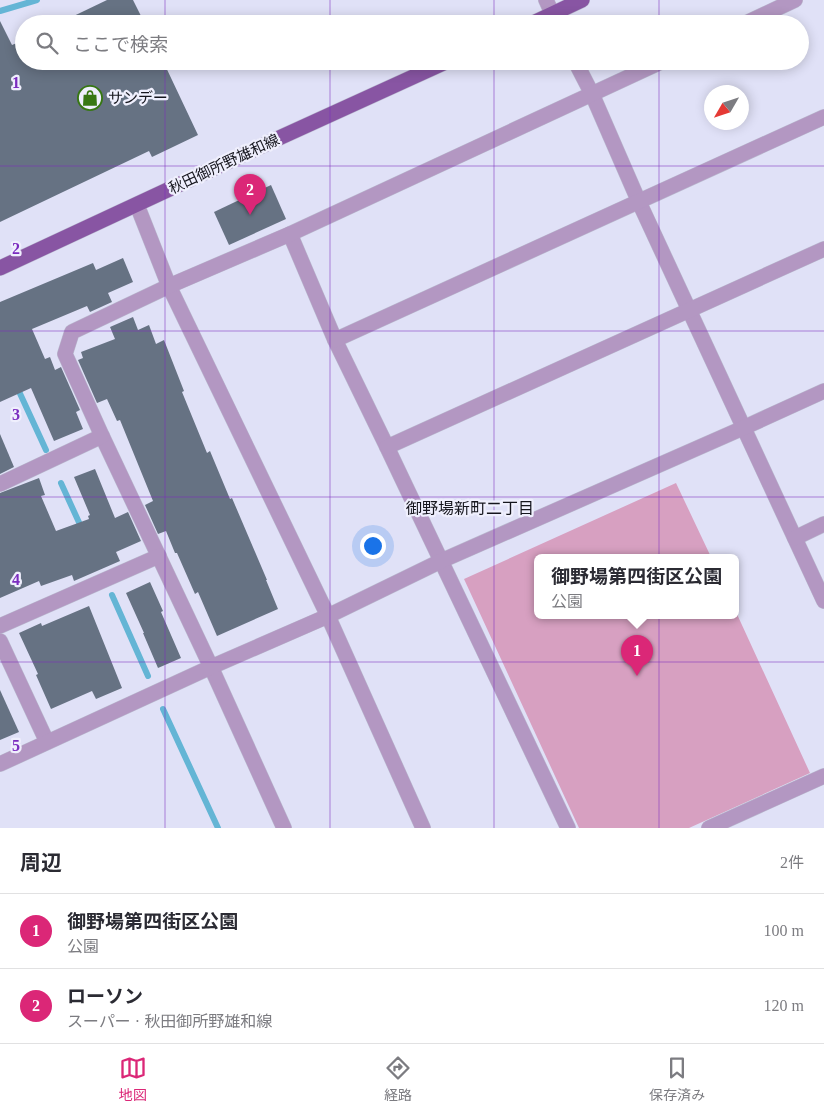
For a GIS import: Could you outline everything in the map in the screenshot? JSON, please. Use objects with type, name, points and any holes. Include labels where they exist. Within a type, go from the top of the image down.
[{"type":"main road","points":[[561,15],[582,0]]},
{"type":"main road","name":"秋田御所野雄和線","points":[[0,268],[428,70]]},
{"type":"street","points":[[546,0],[553,15]]},
{"type":"street","points":[[763,15],[795,0]]},
{"type":"street","points":[[580,70],[824,601]]},
{"type":"street","points":[[284,828],[65,354],[72,332],[169,286],[290,234],[644,70]]},
{"type":"street","points":[[335,340],[824,117]]},
{"type":"street","points":[[137,204],[169,286],[328,616],[423,828]]},
{"type":"street","points":[[290,234],[335,340],[568,828]]},
{"type":"street","points":[[387,447],[824,249]]},
{"type":"street","points":[[0,764],[211,667],[328,616],[441,561],[743,428],[824,390]]},
{"type":"street","points":[[0,484],[102,436]]},
{"type":"street","points":[[795,538],[824,524]]},
{"type":"street","points":[[0,626],[159,556]]},
{"type":"street","points":[[0,642],[47,742]]},
{"type":"street","points":[[709,828],[824,776]]},
{"type":"shaded area","points":[[676,483],[710,554],[534,554],[534,619],[739,619],[810,773],[689,828],[579,828],[464,579]]},
{"type":"building","points":[[107,0],[133,0],[140,15],[76,15]]},
{"type":"building","name":"サンデー","points":[[0,21],[12,45],[15,44],[15,70],[167,70],[198,135],[152,157],[149,151],[0,222]]},
{"type":"building","points":[[271,185],[286,219],[229,245],[214,212]]},
{"type":"building","points":[[123,258],[133,282],[108,293],[112,302],[90,312],[87,306],[32,329],[45,359],[50,357],[55,370],[61,367],[80,410],[76,412],[83,429],[54,441],[31,388],[0,402],[0,302],[93,263],[96,270]]},
{"type":"building","points":[[133,317],[138,330],[149,325],[156,344],[164,340],[184,391],[182,392],[207,453],[210,451],[230,499],[232,498],[278,609],[217,636],[198,592],[195,594],[166,531],[158,534],[145,505],[153,501],[120,420],[117,421],[107,399],[97,403],[78,360],[83,358],[81,352],[115,339],[110,327]]},
{"type":"building","points":[[0,434],[14,467],[0,474]]},
{"type":"building","points":[[95,469],[115,518],[128,512],[141,541],[116,552],[120,561],[74,581],[72,575],[41,586],[39,581],[0,598],[0,493],[39,478],[45,495],[41,496],[56,531],[89,519],[88,516],[90,515],[74,477]]},
{"type":"building","points":[[150,582],[181,658],[158,668],[126,593]]},
{"type":"building","points":[[89,606],[122,688],[96,699],[92,691],[51,709],[36,675],[38,674],[19,633],[41,623],[42,626]]},
{"type":"building","points":[[0,690],[19,732],[0,740]]},
{"type":"waterway","points":[[0,11],[37,0]]},
{"type":"waterway","points":[[17,387],[46,450]]},
{"type":"waterway","points":[[61,483],[82,529]]},
{"type":"waterway","points":[[112,595],[148,676]]},
{"type":"waterway","points":[[163,709],[218,828]]},
{"type":"place","name":"サンデー","points":[[90,98]]},
{"type":"place","name":"ローソン","points":[[250,215]]},
{"type":"place","name":"御野場第四街区公園","points":[[637,676]]},
{"type":"district","name":"御野場新町二丁目","points":[[470,508]]}]
